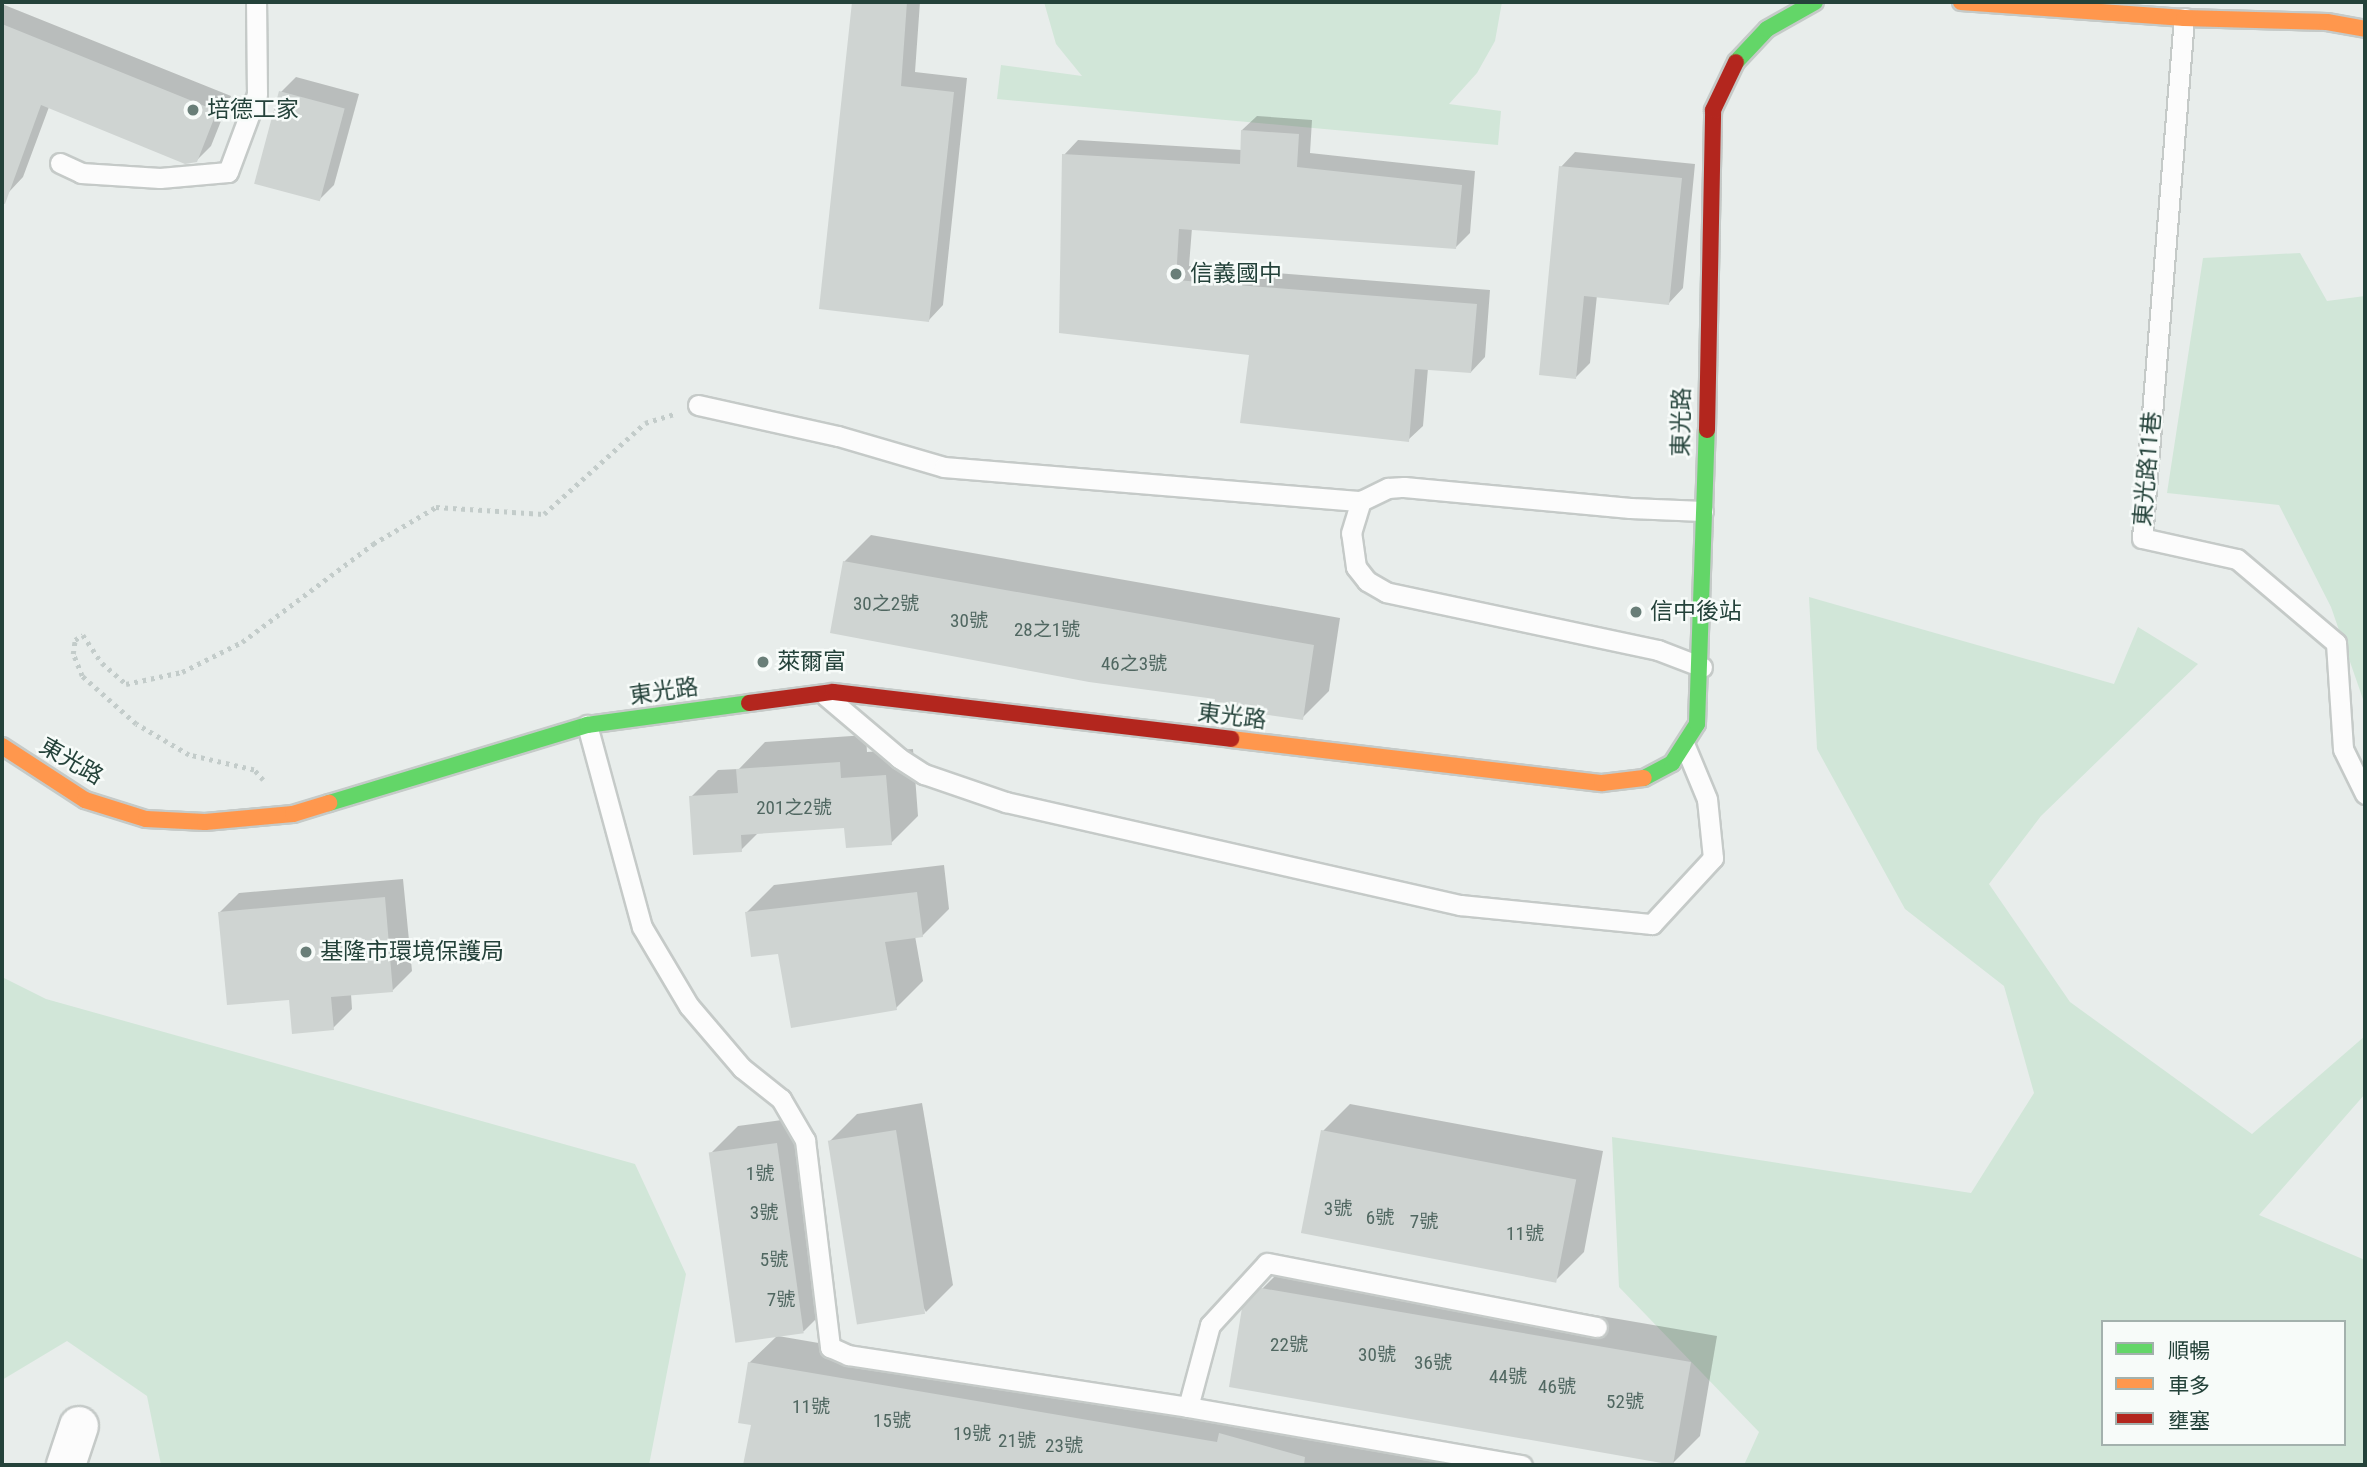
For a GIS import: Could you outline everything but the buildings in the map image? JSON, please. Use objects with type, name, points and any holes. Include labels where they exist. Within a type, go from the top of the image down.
[{"type":"street","name":"東光路","points":[[2,746],[85,800],[146,819],[205,822],[293,814],[587,725],[824,694],[1601,783],[1652,777],[1672,763],[1697,724],[1702,667],[1713,110],[1740,55],[1767,29],[1815,2]]},
{"type":"street","points":[[1961,2],[2183,18],[2327,22],[2365,29]]},
{"type":"street","points":[[66,1465],[79,1426]]},
{"type":"lane","points":[[60,163],[81,173],[160,178],[228,172],[257,94],[256,2]]},
{"type":"lane","name":"東光路11巷","points":[[2183,18],[2142,538],[2237,559],[2336,643],[2343,749],[2365,794]]},
{"type":"lane","points":[[698,405],[838,436],[944,467],[1361,501]]},
{"type":"lane","points":[[1702,667],[1658,650],[1386,592],[1367,581],[1356,567],[1351,533],[1361,501],[1374,492],[1404,486],[1630,508],[1703,511]]},
{"type":"lane","points":[[824,694],[899,758],[924,774],[1006,802],[1460,905],[1652,924],[1713,858],[1707,799],[1685,746]]},
{"type":"lane","points":[[587,725],[642,927],[689,1006],[742,1068],[781,1099],[804,1140],[830,1347],[848,1355],[1188,1407],[1522,1465]]},
{"type":"lane","points":[[1188,1407],[1210,1325],[1268,1263],[1597,1327]]},
{"type":"path","points":[[293,814],[254,770],[188,755],[136,724],[95,691],[73,654],[75,640],[83,635],[102,663],[126,684],[182,672],[242,642],[373,544],[436,507],[544,514],[645,423],[698,405]]},
{"type":"green space","points":[[1044,2],[1502,2],[1495,41],[1477,73],[1449,104],[1501,111],[1498,145],[997,99],[1001,65],[1082,76],[1056,44]]},
{"type":"green space","points":[[2300,253],[2327,301],[2365,296],[2365,705],[2331,607],[2279,505],[2167,493],[2203,258]]},
{"type":"green space","points":[[1809,597],[2114,684],[2138,627],[2198,664],[2041,816],[1989,884],[2070,1002],[2252,1134],[2365,1036],[2365,1094],[2259,1215],[2365,1260],[2365,1465],[1744,1465],[1759,1432],[1619,1287],[1612,1137],[1971,1193],[2034,1093],[2004,986],[1905,909],[1817,749]]},
{"type":"green space","points":[[2,977],[46,999],[635,1164],[686,1274],[649,1465],[161,1465],[147,1396],[67,1341],[2,1380]]},
{"type":"traffic: fast","points":[[1736,62],[1767,29],[1815,2]]},
{"type":"traffic: fast","points":[[1644,778],[1672,763],[1697,724],[1707,430]]},
{"type":"traffic: fast","points":[[329,803],[587,725],[749,703]]},
{"type":"traffic: slow","points":[[1961,2],[2184,18],[2327,22],[2365,29]]},
{"type":"traffic: slow","points":[[1231,739],[1602,783],[1644,778]]},
{"type":"traffic: slow","points":[[2,746],[85,800],[146,819],[205,822],[293,814],[329,803]]},
{"type":"traffic: jam","points":[[1707,430],[1713,110],[1736,62]]},
{"type":"traffic: jam","points":[[749,703],[833,692],[1231,739]]},
{"type":"place","name":"培德工家","points":[[193,110]]},
{"type":"place","name":"信義國中","points":[[1176,274]]},
{"type":"place","name":"信中後站","points":[[1636,612]]},
{"type":"place","name":"萊爾富","points":[[763,662]]},
{"type":"place","name":"基隆市環境保護局","points":[[306,952]]}]
